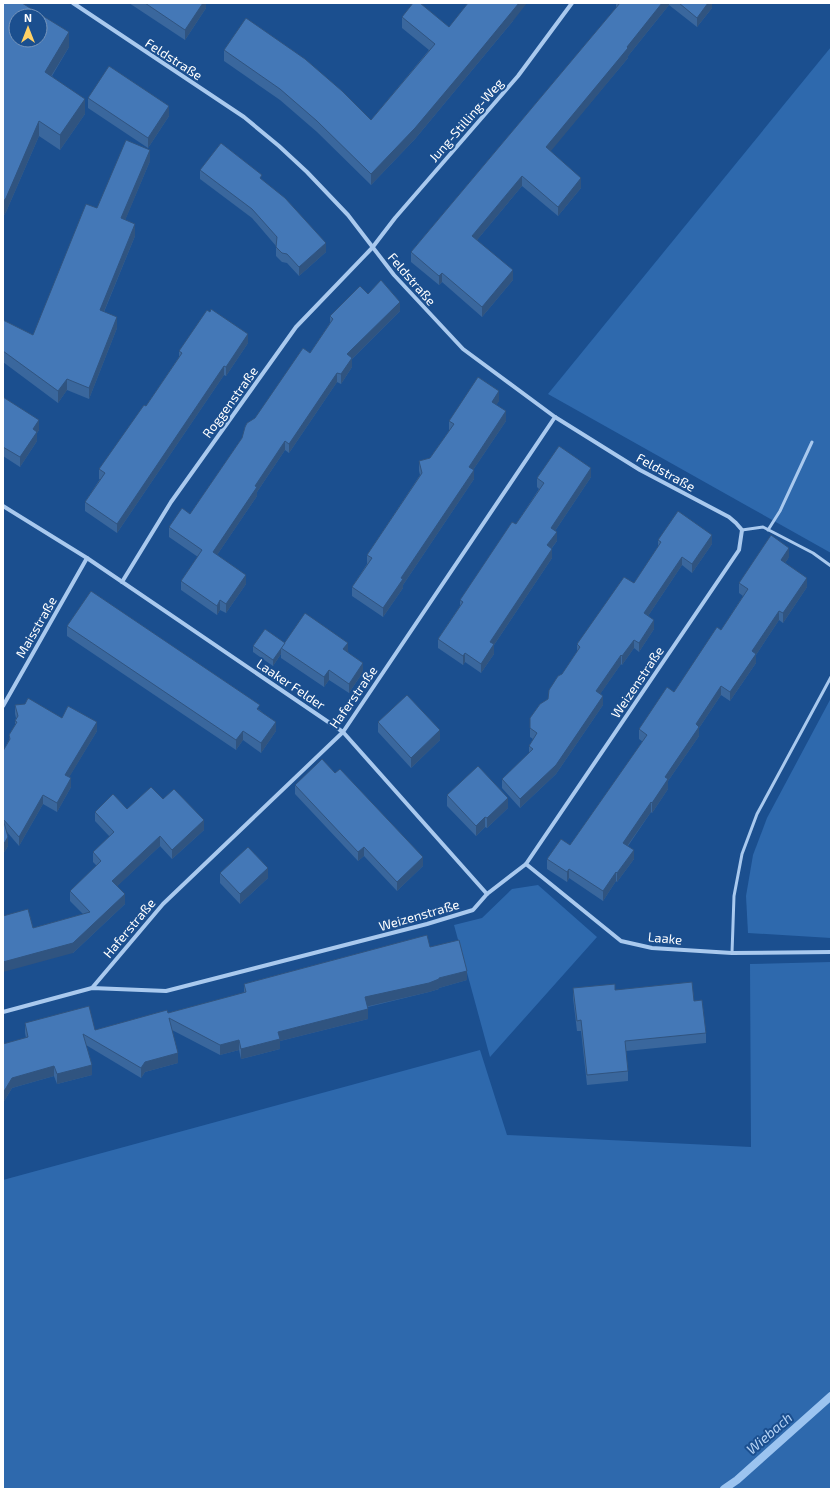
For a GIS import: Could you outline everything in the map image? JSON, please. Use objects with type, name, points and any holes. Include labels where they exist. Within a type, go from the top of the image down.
[{"type":"street","name":"Feldstraße","points":[[73,3],[244,117],[279,146],[307,172],[348,215],[394,275],[462,349],[555,417],[640,470],[728,517],[736,522],[742,530]]},
{"type":"street","name":"Jung-Stilling-Weg","points":[[372,248],[395,218],[518,76],[572,3]]},
{"type":"street","name":"Roggenstraße","points":[[122,582],[171,502],[296,327],[372,248]]},
{"type":"street","name":"Haferstraße","points":[[92,988],[163,904],[343,732],[555,417]]},
{"type":"street","name":"Laaker Felder","points":[[3,506],[87,558],[343,732],[487,894]]},
{"type":"street","name":"Weizenstraße","points":[[3,1012],[92,988],[166,991],[427,924],[473,910],[487,894],[526,864],[739,550],[742,530]]},
{"type":"street","name":"Maisstraße","points":[[3,706],[87,558]]},
{"type":"street","name":"Laake","points":[[526,864],[621,941],[652,948],[732,953],[831,952]]},
{"type":"lane","points":[[768,530],[780,511],[812,442]]},
{"type":"lane","points":[[742,530],[763,527],[814,553],[831,566]]},
{"type":"lane","points":[[732,953],[734,896],[742,854],[757,814],[831,677]]},
{"type":"shaded area","points":[[831,47],[831,553],[548,394]]},
{"type":"shaded area","points":[[831,698],[831,938],[748,933],[746,896],[753,855],[767,818]]},
{"type":"shaded area","points":[[538,885],[597,937],[490,1057],[454,925],[482,918],[512,889]]},
{"type":"shaded area","points":[[831,962],[831,1489],[3,1489],[3,1180],[480,1050],[507,1135],[751,1147],[750,964]]},
{"type":"building","points":[[3,3],[22,3],[30,8],[8,8],[8,48],[48,48],[48,19],[69,32],[45,72],[85,99],[60,135],[39,121],[3,202]]},
{"type":"building","points":[[145,3],[203,3],[185,30]]},
{"type":"building","points":[[413,3],[420,3],[449,27],[468,3],[519,3],[415,128],[371,174],[317,121],[280,89],[224,50],[246,18],[305,59],[342,91],[371,120],[435,44],[402,17]]},
{"type":"building","points":[[620,3],[662,3],[627,47],[628,48],[546,147],[581,178],[558,207],[522,176],[472,236],[513,270],[482,307],[442,273],[439,276],[411,252]]},
{"type":"building","points":[[679,3],[708,3],[697,18]]},
{"type":"building","points":[[109,66],[169,106],[148,138],[88,98]]},
{"type":"building","points":[[126,140],[150,150],[121,218],[135,224],[100,310],[117,317],[89,388],[67,379],[58,391],[3,351],[3,320],[33,335],[86,204],[97,208]]},
{"type":"building","points":[[221,143],[262,175],[260,178],[285,198],[326,243],[299,267],[287,254],[282,253],[276,247],[277,237],[252,209],[200,170]]},
{"type":"building","points":[[381,280],[400,302],[347,354],[352,358],[341,374],[337,373],[289,444],[285,441],[255,486],[257,487],[213,552],[246,575],[226,604],[220,600],[217,606],[181,581],[202,550],[169,527],[182,508],[190,514],[242,438],[247,423],[255,418],[303,348],[310,353],[333,319],[330,316],[360,286],[368,294]]},
{"type":"building","points":[[211,309],[248,334],[226,367],[224,366],[117,524],[85,502],[105,473],[99,469],[144,405],[146,406],[182,353],[179,351],[207,310],[210,312]]},
{"type":"building","points":[[478,377],[499,391],[492,402],[506,411],[469,467],[474,470],[401,578],[403,579],[383,608],[352,587],[372,558],[367,555],[422,473],[419,461],[430,458],[454,424],[449,421]]},
{"type":"building","points":[[3,397],[39,420],[33,429],[37,432],[20,457],[3,447]]},
{"type":"building","points":[[559,446],[591,468],[551,528],[557,532],[547,545],[552,549],[490,642],[494,644],[481,664],[465,653],[463,656],[438,639],[463,602],[460,600],[512,522],[516,524],[544,483],[537,478]]},
{"type":"building","points":[[678,511],[712,535],[692,564],[682,557],[644,613],[654,620],[639,643],[634,640],[622,656],[621,655],[596,691],[603,696],[556,765],[520,799],[502,779],[533,749],[529,746],[537,733],[530,728],[530,718],[540,704],[548,699],[549,690],[580,647],[577,644],[624,577],[634,583],[661,542],[658,540]]},
{"type":"building","points":[[771,535],[789,548],[781,560],[807,578],[783,613],[779,611],[752,651],[756,654],[730,692],[721,686],[696,724],[699,727],[665,777],[668,779],[623,843],[634,850],[603,891],[569,869],[567,872],[547,859],[561,839],[570,845],[647,735],[639,729],[667,687],[674,692],[717,627],[721,630],[748,589],[739,583]]},
{"type":"building","points":[[91,591],[260,705],[257,709],[276,722],[261,743],[243,731],[236,740],[67,626]]},
{"type":"building","points":[[305,613],[348,643],[343,649],[363,663],[349,684],[329,670],[324,677],[281,648]]},
{"type":"building","points":[[265,629],[285,643],[273,660],[253,646]]},
{"type":"building","points":[[407,695],[440,730],[411,758],[378,722]]},
{"type":"building","points":[[28,698],[62,718],[68,706],[97,722],[65,775],[71,778],[57,803],[43,795],[19,837],[3,819],[3,751],[10,739],[9,735],[17,722],[15,721],[18,716],[15,705],[25,704]]},
{"type":"building","points":[[322,759],[335,773],[340,769],[423,857],[397,882],[364,847],[358,852],[295,785]]},
{"type":"building","points":[[478,766],[508,798],[487,818],[485,817],[476,826],[447,795]]},
{"type":"building","points":[[151,787],[163,799],[174,789],[204,820],[172,850],[160,836],[112,881],[125,894],[73,943],[3,962],[3,916],[28,909],[33,928],[90,912],[70,891],[101,861],[93,852],[114,832],[95,812],[113,794],[127,809]]},
{"type":"building","points":[[3,819],[8,837],[3,845]]},
{"type":"building","points":[[248,847],[268,868],[240,894],[220,873]]},
{"type":"building","points":[[427,935],[430,947],[459,940],[467,971],[439,978],[429,983],[365,997],[368,1009],[278,1032],[280,1039],[241,1049],[239,1040],[220,1045],[169,1018],[178,1053],[145,1062],[141,1068],[83,1034],[92,1065],[57,1074],[54,1066],[12,1078],[3,1093],[3,1044],[28,1037],[25,1023],[89,1006],[95,1030],[167,1010],[168,1013],[246,992],[244,984]]},
{"type":"building","points":[[692,982],[694,1001],[702,1000],[706,1033],[625,1041],[628,1071],[587,1075],[581,1020],[577,1021],[573,988],[615,984],[615,990]]},
{"type":"waterway","name":"Wiebach","points":[[724,1489],[737,1480],[831,1396]]}]
